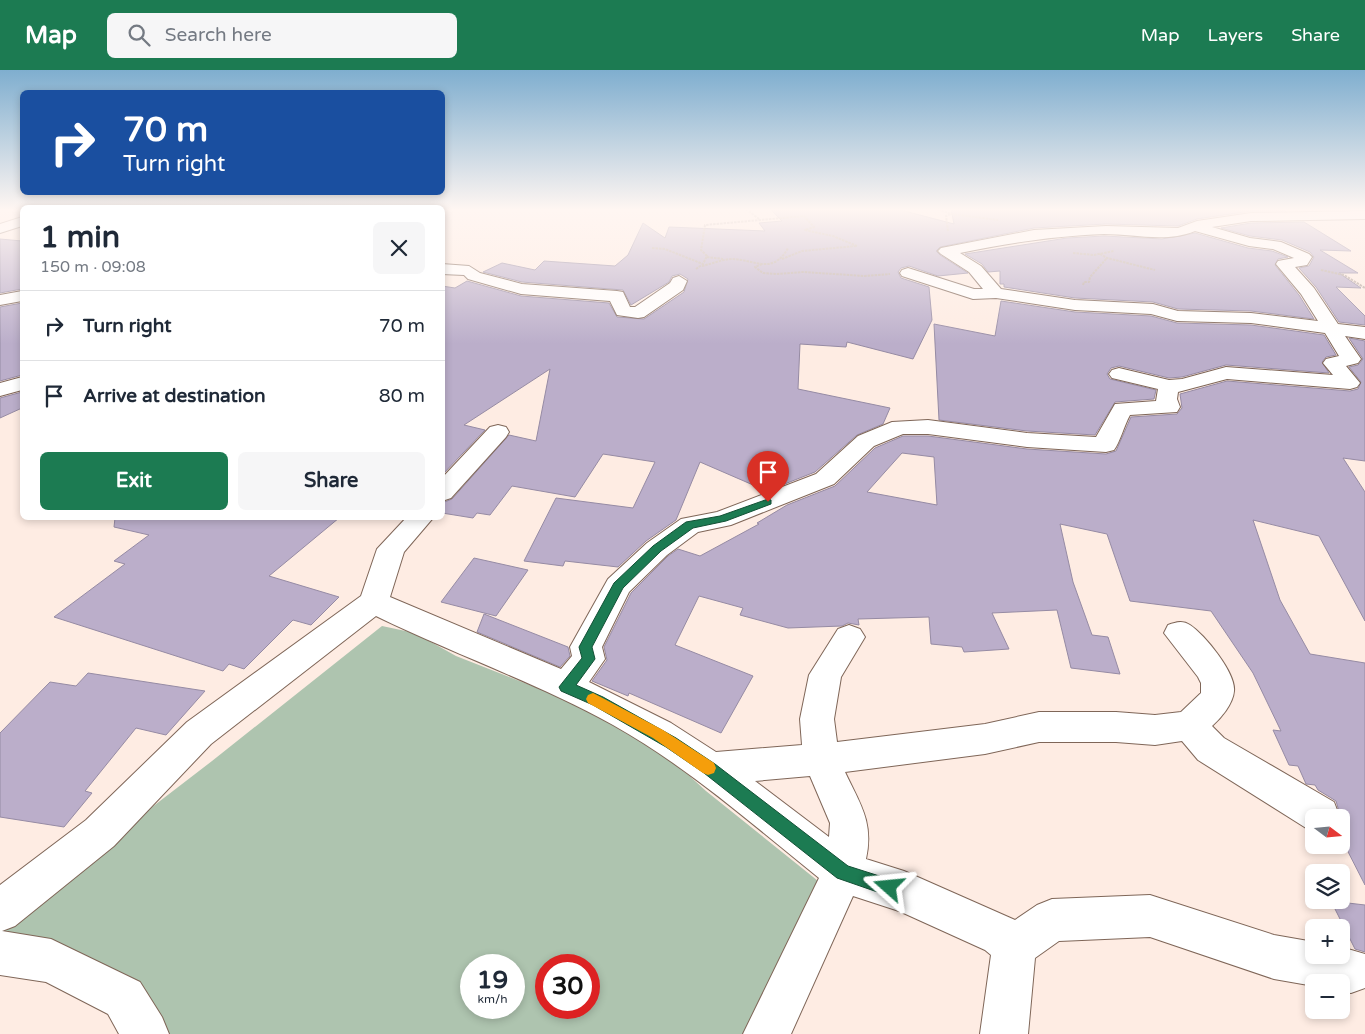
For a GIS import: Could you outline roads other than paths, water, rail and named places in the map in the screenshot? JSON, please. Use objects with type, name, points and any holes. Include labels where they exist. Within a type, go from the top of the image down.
[{"type":"street","points":[[951,254],[975,269],[996,294]]},
{"type":"street","points":[[1118,374],[1169,386],[1183,385],[1226,373],[1350,383],[1332,363],[1351,359],[1308,292],[1284,264],[1302,262],[1304,257],[1298,254]]},
{"type":"street","points":[[445,269],[470,271],[474,276],[522,289],[617,296],[623,311],[638,313],[677,286],[679,281]]},
{"type":"street","points":[[908,273],[973,294],[996,294],[1075,305],[1089,304],[1153,309],[1177,316],[1251,318],[1365,333]]},
{"type":"street","points":[[0,300],[20,296]]},
{"type":"street","points":[[566,687],[589,659],[586,647],[618,586],[657,549],[690,525],[722,519],[825,479],[866,441],[900,427],[928,427],[1026,440],[1106,445],[1109,432],[1123,409],[1169,407],[1166,399],[1169,386]]},
{"type":"street","points":[[445,490],[498,432]]},
{"type":"street","points":[[0,911],[100,833],[199,733],[374,602],[392,549],[418,520]]},
{"type":"street","points":[[374,602],[427,629],[598,701],[658,734],[709,769],[843,872],[904,892],[1000,935],[1014,946]]},
{"type":"street","points":[[709,769],[821,760],[985,739],[1039,727],[1116,727],[1155,730],[1189,725],[1208,708],[1218,691],[1216,678],[1179,633]]},
{"type":"street","points":[[768,1034],[843,872],[849,846],[849,823],[821,760],[817,719],[825,674],[849,637]]},
{"type":"street","points":[[1189,725],[1211,749],[1310,809]]},
{"type":"street","points":[[1004,1034],[1014,946],[1052,920],[1150,916],[1274,957],[1351,971]]},
{"type":"street","points":[[0,953],[51,961],[124,998],[145,1034]]}]
